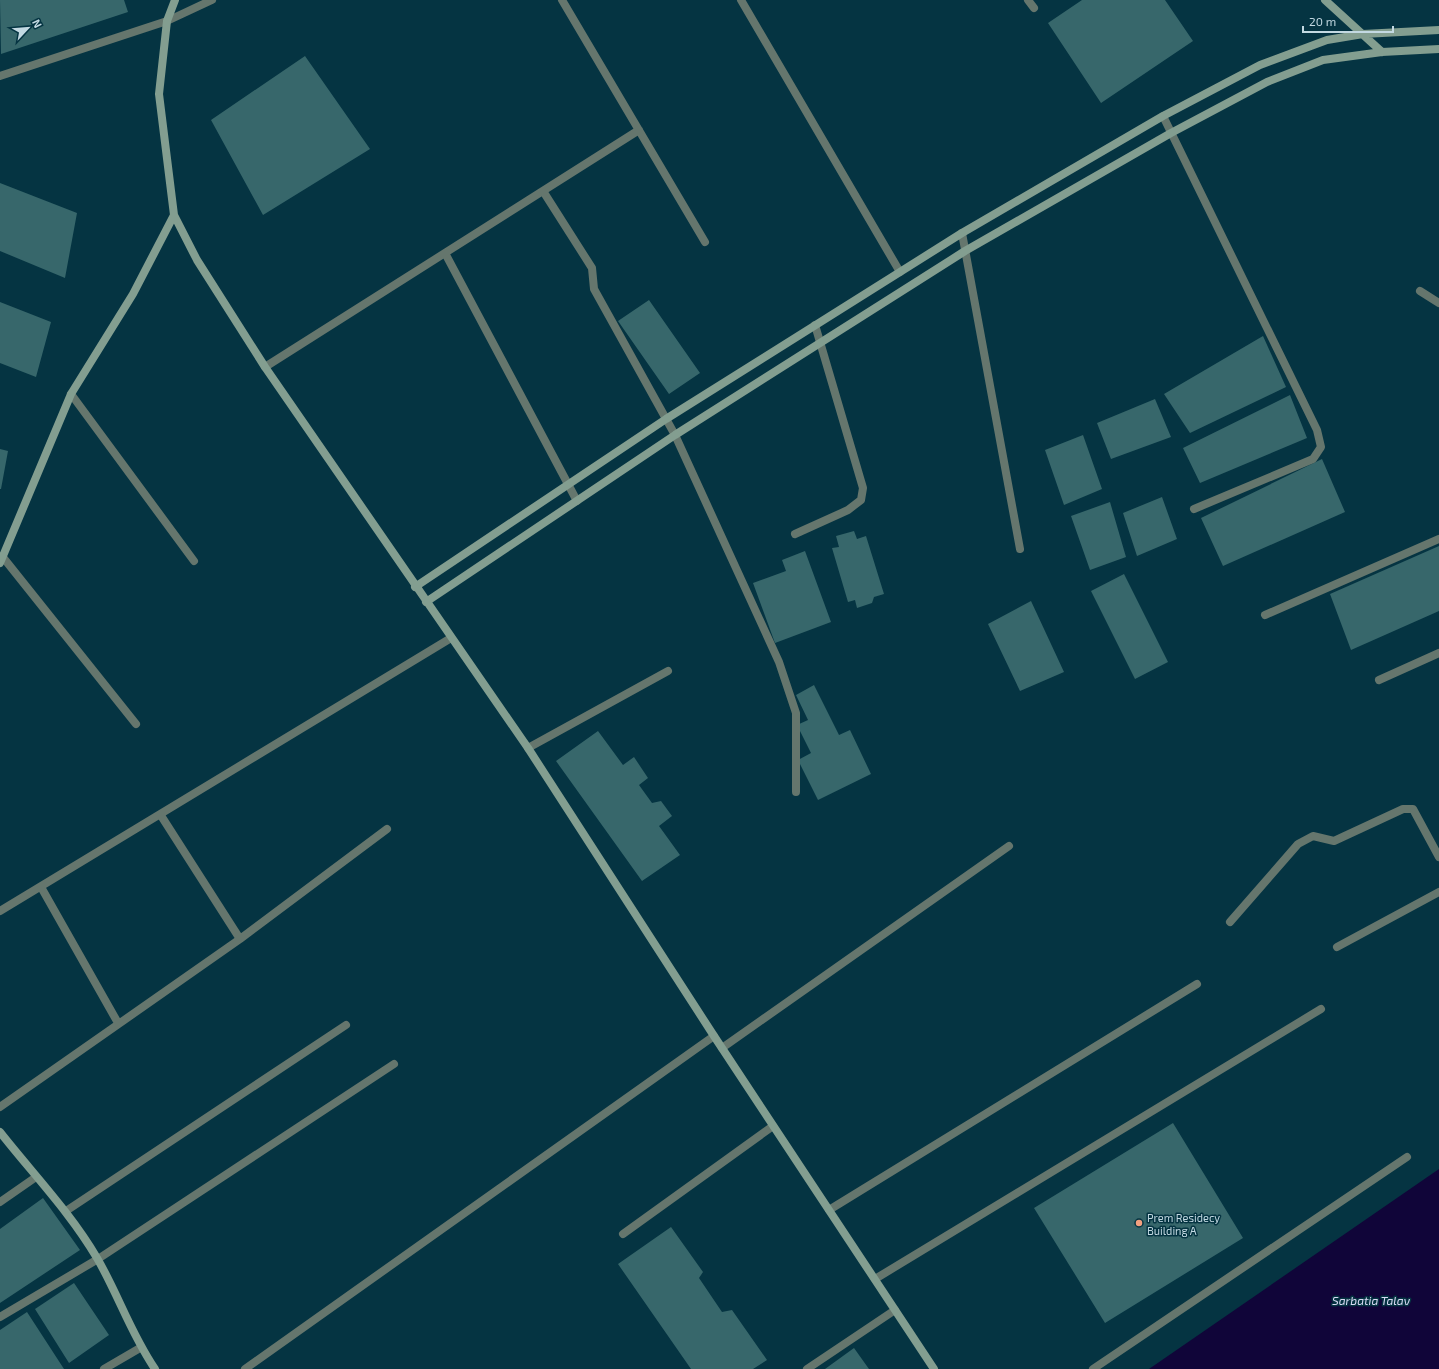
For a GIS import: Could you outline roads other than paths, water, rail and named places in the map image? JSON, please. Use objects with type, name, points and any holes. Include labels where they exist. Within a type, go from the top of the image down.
[{"type":"street","points":[[175,0],[167,21],[159,94],[174,215],[197,260],[265,367],[415,587],[528,748],[714,1036],[934,1369]]},
{"type":"street","points":[[0,76],[167,21],[212,0]]},
{"type":"street","points":[[562,0],[705,242]]},
{"type":"street","points":[[741,0],[900,272]]},
{"type":"street","points":[[1028,0],[1034,8]]},
{"type":"street","points":[[1325,0],[1382,52]]},
{"type":"street","points":[[415,587],[666,419],[815,325],[962,234],[1163,116],[1260,65],[1327,40],[1363,34],[1439,30]]},
{"type":"street","points":[[426,602],[675,435],[822,344],[966,251],[1171,133],[1267,82],[1323,60],[1382,52],[1439,49]]},
{"type":"street","points":[[1163,116],[1317,430],[1321,447],[1313,459],[1194,509]]},
{"type":"street","points":[[265,367],[639,130]]},
{"type":"street","points":[[543,191],[592,268],[594,290],[675,435],[779,662],[796,713],[796,792]]},
{"type":"street","points":[[136,724],[1,560],[71,394],[133,294],[174,215]]},
{"type":"street","points":[[962,234],[1020,549]]},
{"type":"street","points":[[445,253],[576,501]]},
{"type":"street","points":[[1420,290],[1439,303]]},
{"type":"street","points":[[795,534],[848,510],[862,500],[863,488],[822,344],[815,325]]},
{"type":"street","points":[[71,394],[194,561]]},
{"type":"street","points":[[1265,615],[1439,539]]},
{"type":"street","points":[[0,911],[451,638]]},
{"type":"street","points":[[1379,680],[1439,653]]},
{"type":"street","points":[[528,748],[668,671]]},
{"type":"street","points":[[1230,922],[1298,844],[1314,836],[1334,841],[1403,809],[1413,809],[1439,857]]},
{"type":"street","points":[[160,814],[240,939]]},
{"type":"street","points":[[0,1108],[118,1023],[240,939],[387,829]]},
{"type":"street","points":[[722,1048],[1009,846]]},
{"type":"street","points":[[41,887],[118,1023]]},
{"type":"street","points":[[1337,946],[1439,892]]},
{"type":"street","points":[[829,1210],[1197,984]]},
{"type":"street","points":[[875,1279],[1321,1009]]},
{"type":"street","points":[[66,1211],[346,1025]]},
{"type":"street","points":[[245,1369],[714,1036]]},
{"type":"street","points":[[0,1316],[98,1259],[394,1064]]},
{"type":"street","points":[[624,1234],[773,1126]]},
{"type":"street","points":[[0,1132],[36,1177],[66,1211],[98,1259],[140,1348],[155,1369]]},
{"type":"street","points":[[1093,1369],[1407,1158]]},
{"type":"street","points":[[0,1202],[36,1177]]},
{"type":"street","points":[[807,1369],[895,1310]]},
{"type":"street","points":[[104,1369],[140,1348]]},
{"type":"water","name":"Sarbatia Talav","points":[[1439,1169],[1439,1369],[1149,1369]]},
{"type":"place","name":"Prem Residecy Building A","points":[[1139,1223]]}]
